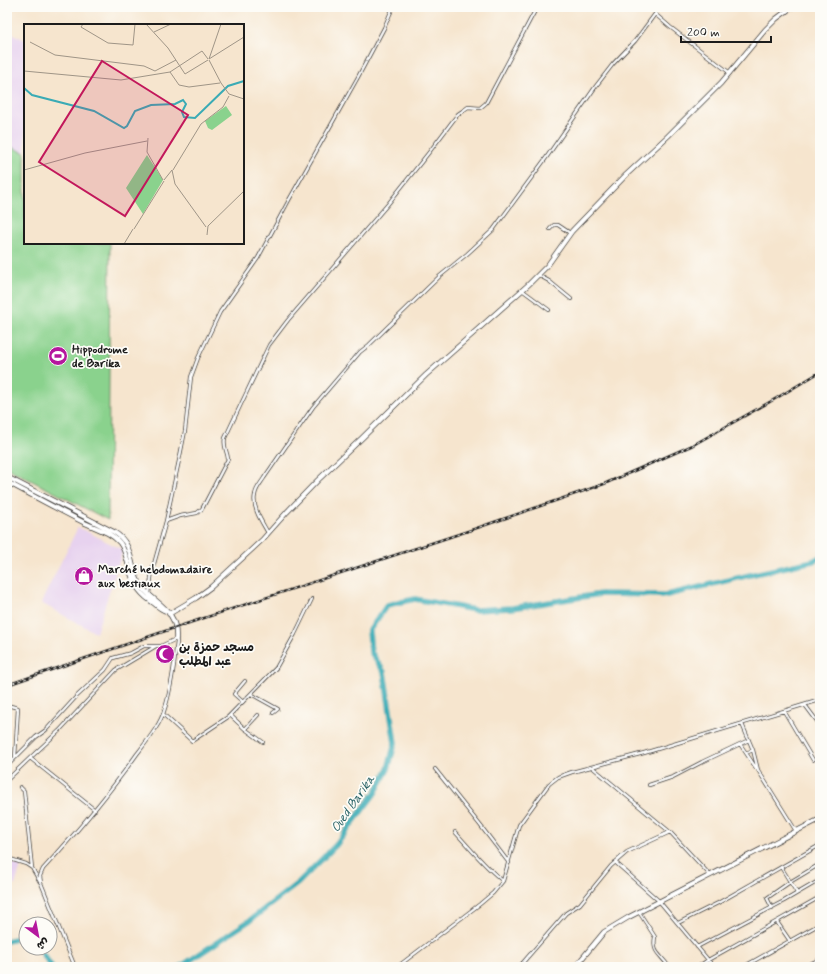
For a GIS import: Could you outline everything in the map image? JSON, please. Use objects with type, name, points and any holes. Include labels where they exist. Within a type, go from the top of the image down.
[{"type":"street","points":[[148,596],[152,571],[166,521],[185,431],[191,377],[198,358],[220,312],[258,258],[358,77],[384,28],[393,7]]},
{"type":"street","points":[[166,521],[180,516],[197,513],[202,510],[228,459],[224,448],[225,438],[269,345],[288,320],[388,204],[458,114],[468,108],[480,108],[486,103],[537,7]]},
{"type":"street","points":[[268,533],[256,510],[255,495],[257,489],[313,407],[360,352],[440,276],[493,230],[546,158],[596,86],[635,41],[659,7]]},
{"type":"street","points":[[169,613],[196,598],[211,587],[262,540],[318,480],[426,375],[538,275],[547,266],[571,233],[626,175],[722,83],[765,30],[792,7]]},
{"type":"street","points":[[655,14],[730,73]]},
{"type":"street","points":[[550,229],[554,225],[558,225],[571,233]]},
{"type":"street","points":[[538,275],[549,281],[571,300]]},
{"type":"street","points":[[522,290],[549,310]]},
{"type":"street","points":[[7,477],[120,536],[126,542],[138,580],[148,596],[160,608],[169,613],[175,626],[177,642],[165,708],[159,722],[117,782],[95,810],[43,869],[40,876],[41,883]]},
{"type":"street","points":[[7,482],[114,537],[125,551],[130,571],[136,586],[140,592],[148,596]]},
{"type":"street","points":[[163,714],[192,741],[230,714],[276,668],[312,599]]},
{"type":"street","points":[[7,766],[46,730],[76,697],[105,670],[112,658],[131,653],[144,646],[161,646],[176,639]]},
{"type":"street","points":[[7,780],[59,730],[116,670],[157,646]]},
{"type":"street","points":[[243,702],[234,694],[244,681]]},
{"type":"street","points":[[251,694],[278,709],[274,713]]},
{"type":"street","points":[[397,967],[493,893],[503,881],[519,826],[549,784],[558,777],[644,753],[820,700]]},
{"type":"street","points":[[7,705],[18,708],[15,759]]},
{"type":"street","points":[[805,705],[820,725]]},
{"type":"street","points":[[784,711],[813,760]]},
{"type":"street","points":[[230,714],[263,742]]},
{"type":"street","points":[[245,728],[258,715]]},
{"type":"street","points":[[742,724],[753,750],[758,770]]},
{"type":"street","points":[[649,785],[673,777],[749,740]]},
{"type":"street","points":[[740,744],[796,831]]},
{"type":"street","points":[[746,753],[753,750]]},
{"type":"street","points":[[30,758],[95,810]]},
{"type":"street","points":[[592,767],[670,832],[710,875]]},
{"type":"street","points":[[435,769],[509,862]]},
{"type":"street","points":[[20,787],[24,791],[32,868],[41,883],[75,967]]},
{"type":"street","points":[[575,967],[604,932],[659,901],[820,819]]},
{"type":"street","points":[[455,832],[484,864],[503,881]]},
{"type":"street","points":[[519,967],[566,913],[580,904],[615,862],[627,852],[670,832]]},
{"type":"street","points":[[678,923],[718,903],[820,845]]},
{"type":"street","points":[[7,858],[26,864],[32,868]]},
{"type":"street","points":[[615,862],[659,901],[714,967]]},
{"type":"street","points":[[772,908],[767,898],[820,864]]},
{"type":"street","points":[[781,867],[797,893]]},
{"type":"street","points":[[697,947],[772,908],[820,880]]},
{"type":"street","points":[[698,967],[820,897]]},
{"type":"street","points":[[639,912],[655,937],[655,949],[669,967]]},
{"type":"street","points":[[777,922],[790,941]]},
{"type":"street","points":[[743,967],[820,924]]},
{"type":"street","points":[[805,967],[813,966],[820,960]]},
{"type":"shaded area","points":[[7,28],[15,35],[24,40],[24,153],[7,145]]},
{"type":"shaded area","name":"Marché hebdomadaire aux bestiaux","points":[[78,527],[123,550],[96,633],[41,603]]},
{"type":"shaded area","points":[[7,862],[21,866],[15,885],[7,885]]},
{"type":"green space","name":"Hippodrome de Barika","points":[[7,145],[24,153],[24,244],[110,244],[108,520],[7,468]]},
{"type":"waterway","name":"Oued Barika","points":[[180,967],[249,921],[298,883],[336,845],[375,793],[388,769],[395,743],[384,672],[371,652],[369,631],[387,605],[415,599],[475,610],[512,608],[601,594],[667,595],[813,561],[820,557]]},
{"type":"waterway","name":"Oued Barika","points":[[7,941],[18,938]]},
{"type":"waterway","name":"Oued Barika","points":[[44,956],[52,967]]},
{"type":"railway","points":[[7,685],[604,484],[693,445],[820,372]]},
{"type":"place","name":"Hippodrome de Barika","points":[[58,356]]},
{"type":"place","name":"Marché hebdomadaire aux bestiaux","points":[[84,576]]},
{"type":"place","name":"مسجد حمزة بن عبد المطلب","points":[[165,654]]}]
